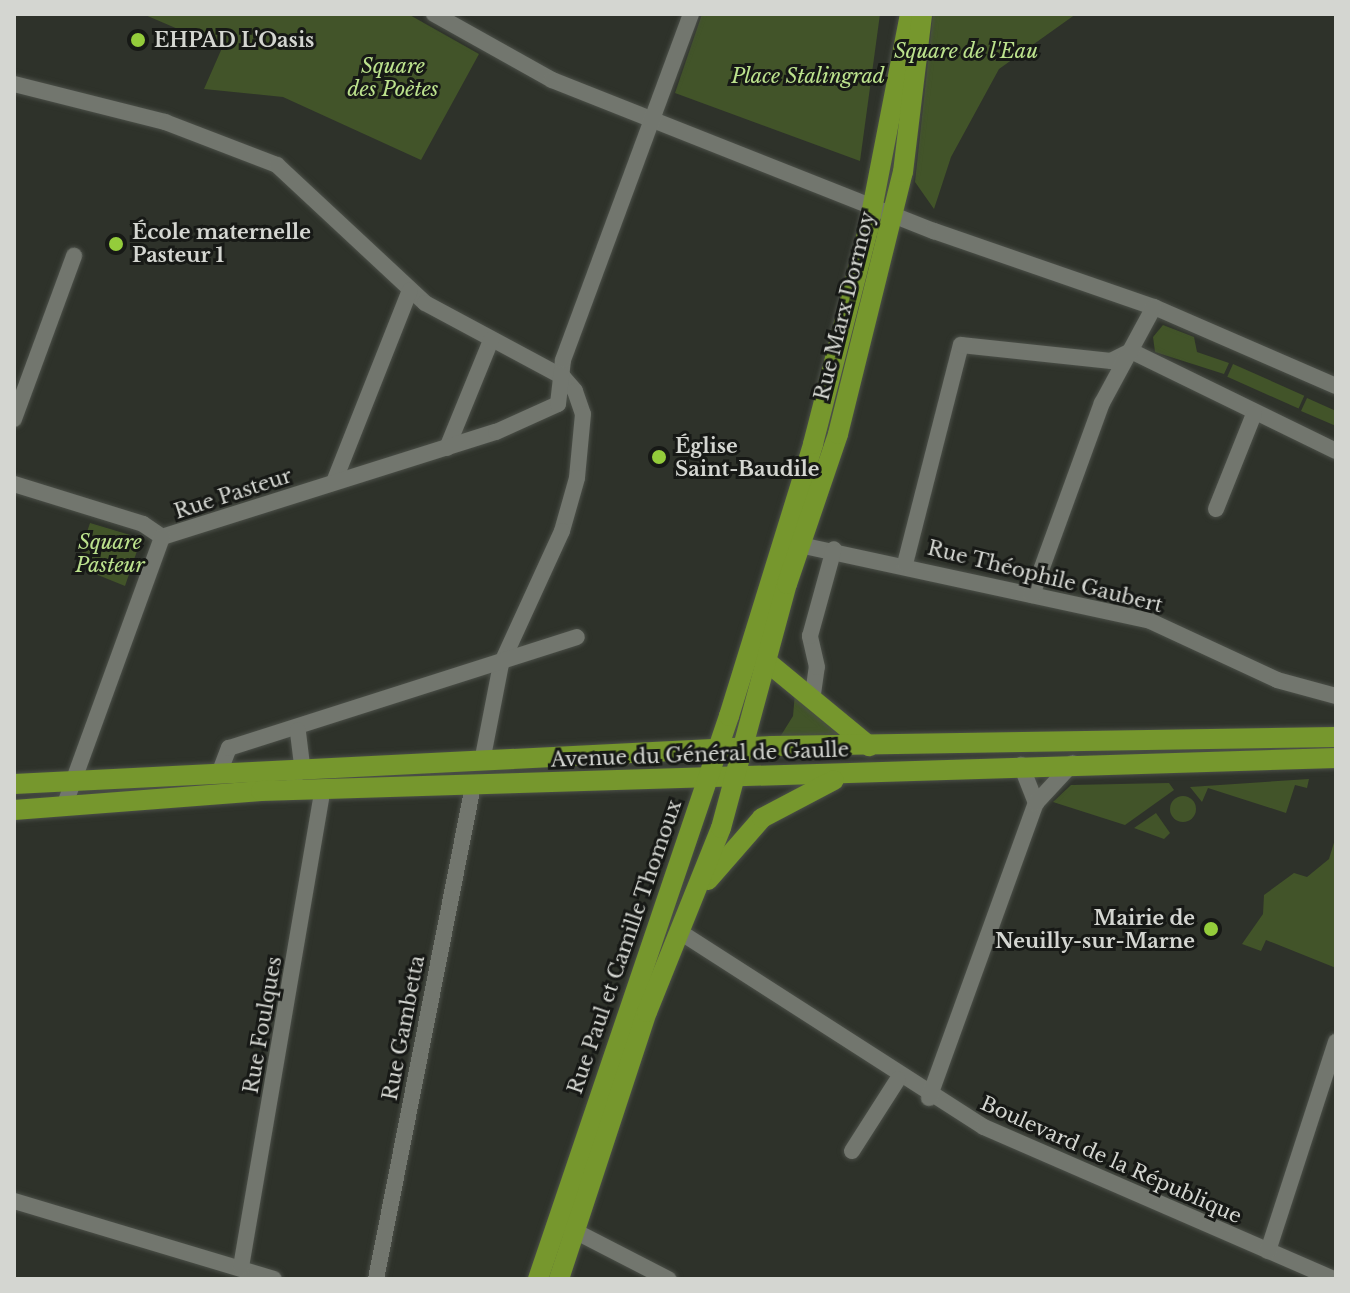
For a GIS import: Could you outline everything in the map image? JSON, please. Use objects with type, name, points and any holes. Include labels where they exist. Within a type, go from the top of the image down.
[{"type":"main road","name":"Rue Marx Dormoy","points":[[768,654],[791,543],[873,205],[910,14]]},
{"type":"main road","name":"Rue Marx Dormoy","points":[[768,584],[791,543],[838,434],[893,214],[922,14]]},
{"type":"main road","name":"Rue Paul et Camille Thomoux","points":[[559,1279],[566,1226],[768,584]]},
{"type":"main road","name":"Rue Paul et Camille Thomoux","points":[[538,1279],[566,1226],[700,888],[745,748],[768,654]]},
{"type":"main road","points":[[768,654],[812,701],[869,746]]},
{"type":"main road","name":"Avenue du Général de Gaulle","points":[[14,784],[302,765],[483,757],[745,748],[1336,737]]},
{"type":"main road","name":"Avenue du Général de Gaulle","points":[[14,810],[261,791],[707,782],[1073,763],[1336,758]]},
{"type":"main road","points":[[700,888],[762,818],[845,775]]},
{"type":"street","points":[[434,14],[552,80],[893,214],[1154,307],[1336,386]]},
{"type":"street","points":[[563,377],[566,350],[691,14]]},
{"type":"street","points":[[14,84],[165,122],[277,165],[410,290],[491,340],[563,377],[583,414],[577,478],[562,531],[501,664],[483,757]]},
{"type":"street","points":[[14,419],[74,256]]},
{"type":"street","points":[[334,482],[410,290]]},
{"type":"street","points":[[1032,595],[1102,403],[1154,307]]},
{"type":"street","points":[[447,448],[491,340]]},
{"type":"street","points":[[905,564],[961,345],[1111,361],[1131,351]]},
{"type":"street","points":[[1131,351],[1254,414],[1336,451]]},
{"type":"street","name":"Rue Pasteur","points":[[65,804],[68,782],[162,537],[447,448],[558,404],[563,377]]},
{"type":"street","points":[[1216,509],[1254,414]]},
{"type":"street","points":[[14,484],[143,524],[162,537]]},
{"type":"street","name":"Rue Théophile Gaubert","points":[[791,543],[905,564],[1148,620],[1277,680],[1336,696]]},
{"type":"street","points":[[812,701],[817,667],[810,636],[834,549]]},
{"type":"street","points":[[220,771],[229,748],[298,730],[577,637]]},
{"type":"street","points":[[261,791],[294,778],[302,765],[298,730]]},
{"type":"street","points":[[929,1098],[1036,803],[1073,763]]},
{"type":"street","points":[[1021,765],[1036,803]]},
{"type":"street","name":"Rue Gambetta","points":[[376,1279],[473,786]]},
{"type":"street","name":"Rue Foulques","points":[[241,1267],[323,789]]},
{"type":"street","name":"Boulevard de la République","points":[[680,932],[929,1098],[1012,1142],[1333,1279]]},
{"type":"street","points":[[1268,1251],[1336,1042]]},
{"type":"street","points":[[852,1151],[898,1079]]},
{"type":"street","points":[[14,1201],[274,1279]]},
{"type":"street","points":[[566,1226],[668,1279]]},
{"type":"green space","name":"Square des Poètes","points":[[143,14],[408,14],[479,54],[421,160],[283,97],[204,89],[222,48]]},
{"type":"green space","name":"Place Stalingrad","points":[[702,14],[880,14],[860,161],[675,93]]},
{"type":"green space","name":"Square de l'Eau","points":[[933,14],[1076,14],[999,69],[951,157],[934,209],[915,182]]},
{"type":"green space","points":[[1163,325],[1194,337],[1197,352],[1229,363],[1224,374],[1155,352],[1153,337]]},
{"type":"green space","points":[[1233,364],[1304,396],[1299,409],[1227,377]]},
{"type":"green space","points":[[1307,398],[1336,411],[1336,426],[1301,411]]},
{"type":"green space","name":"Square Pasteur","points":[[90,523],[130,535],[138,548],[125,586],[93,573],[81,550]]},
{"type":"green space","points":[[795,693],[841,735],[780,737],[793,716]]},
{"type":"green space","points":[[1309,779],[1307,788],[1295,785],[1286,813],[1208,788],[1202,802],[1190,787]]},
{"type":"green space","points":[[1169,783],[1174,790],[1125,825],[1053,802],[1071,785]]},
{"type":"green space","points":[[1183,796],[1192,800],[1196,809],[1192,818],[1183,822],[1174,818],[1170,809],[1174,800]]},
{"type":"green space","points":[[1156,813],[1170,833],[1164,839],[1134,828]]},
{"type":"green space","points":[[1336,836],[1336,968],[1266,940],[1261,951],[1242,944],[1263,914],[1264,895],[1294,873],[1307,877],[1329,859]]},
{"type":"place","name":"EHPAD L'Oasis","points":[[138,40]]},
{"type":"place","name":"École maternelle Pasteur 1","points":[[116,244]]},
{"type":"place","name":"Église Saint-Baudile","points":[[659,457]]},
{"type":"place","name":"Mairie de Neuilly-sur-Marne","points":[[1211,929]]}]
